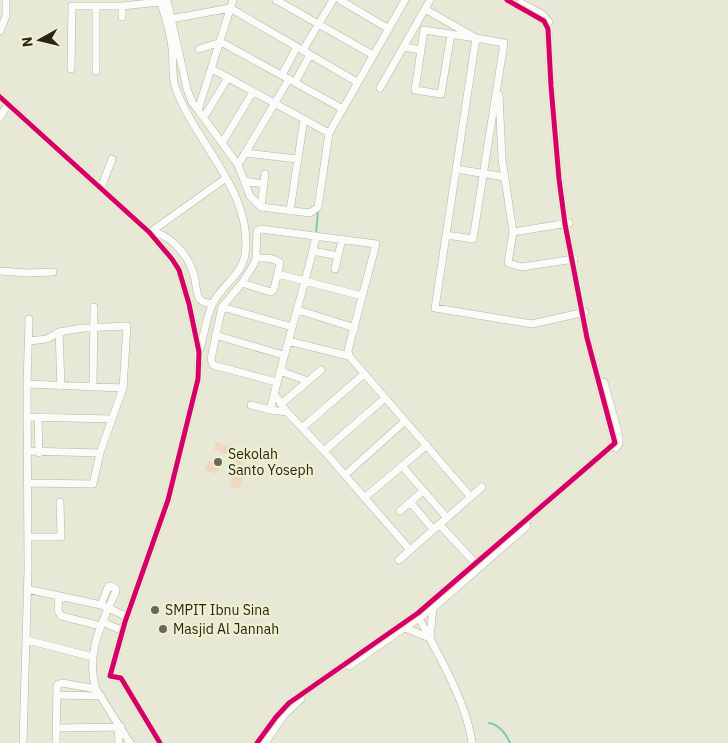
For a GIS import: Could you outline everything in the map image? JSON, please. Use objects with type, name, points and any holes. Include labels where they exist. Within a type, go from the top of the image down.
[{"type":"street","points":[[0,31],[6,16],[6,0]]},
{"type":"street","points":[[198,110],[233,0]]},
{"type":"street","points":[[276,0],[373,55]]},
{"type":"street","points":[[282,74],[319,24],[333,0]]},
{"type":"street","points":[[340,0],[389,29]]},
{"type":"street","points":[[162,1],[171,19],[187,90],[192,102],[238,165],[250,196],[261,207],[290,212],[310,212],[318,207],[329,134],[405,0]]},
{"type":"street","points":[[380,88],[430,0]]},
{"type":"street","points":[[507,0],[544,21],[550,28]]},
{"type":"street","points":[[265,743],[284,715],[300,700],[406,628],[617,444],[584,312],[558,169],[551,86],[550,28],[542,14],[516,0]]},
{"type":"street","points":[[71,69],[72,6],[122,6],[162,1]]},
{"type":"street","points":[[160,743],[121,678],[110,676],[123,631],[168,500],[198,379],[199,352],[212,304],[238,273],[245,253],[242,214],[226,178],[181,103],[174,86],[172,48],[162,1]]},
{"type":"street","points":[[96,6],[96,71]]},
{"type":"street","points":[[122,6],[122,17]]},
{"type":"street","points":[[171,19],[230,8],[357,82]]},
{"type":"street","points":[[425,9],[476,38]]},
{"type":"street","points":[[446,235],[473,239],[504,43],[476,38],[451,34],[424,30],[415,90],[441,94],[451,34]]},
{"type":"street","points":[[476,38],[435,308],[532,324],[584,312]]},
{"type":"street","points":[[199,48],[221,42],[343,109]]},
{"type":"street","points":[[210,46],[216,57]]},
{"type":"street","points":[[404,47],[421,50]]},
{"type":"street","points":[[238,165],[276,104],[310,55]]},
{"type":"street","points":[[212,69],[329,134]]},
{"type":"street","points":[[204,117],[228,78]]},
{"type":"street","points":[[498,81],[502,159],[513,232],[508,263],[522,267],[573,259]]},
{"type":"street","points":[[222,143],[253,92]]},
{"type":"street","points":[[0,96],[151,231],[178,270],[189,304],[199,352]]},
{"type":"street","points":[[0,117],[8,104]]},
{"type":"street","points":[[290,212],[304,119]]},
{"type":"street","points":[[245,153],[297,160]]},
{"type":"street","points":[[101,188],[112,159]]},
{"type":"street","points":[[456,169],[505,177]]},
{"type":"street","points":[[261,207],[265,174]]},
{"type":"street","points":[[151,231],[226,178]]},
{"type":"street","points":[[245,181],[263,184]]},
{"type":"street","points":[[513,232],[567,223]]},
{"type":"street","points":[[276,382],[213,365],[211,354],[222,307],[242,284],[256,258],[256,232],[258,230],[376,244],[348,350],[349,356],[470,496]]},
{"type":"street","points":[[151,231],[164,235],[179,248],[189,262],[199,298],[203,302],[212,304]]},
{"type":"street","points":[[270,410],[275,395],[276,382],[298,310],[304,280],[314,251],[316,236]]},
{"type":"street","points":[[335,269],[342,240]]},
{"type":"street","points":[[314,251],[338,256]]},
{"type":"street","points":[[242,284],[271,292],[274,289],[280,267],[278,260],[256,258]]},
{"type":"street","points":[[0,271],[53,272]]},
{"type":"street","points":[[278,274],[362,296]]},
{"type":"street","points":[[93,387],[94,307]]},
{"type":"street","points":[[222,307],[292,327]]},
{"type":"street","points":[[298,310],[355,328]]},
{"type":"street","points":[[23,743],[27,640],[27,384],[29,319]]},
{"type":"street","points":[[28,483],[93,484],[100,453],[123,388],[126,326],[93,327],[59,332],[47,339],[29,341]]},
{"type":"street","points":[[59,332],[61,386]]},
{"type":"street","points":[[215,335],[284,355]]},
{"type":"street","points":[[288,341],[349,356]]},
{"type":"street","points":[[281,404],[321,370]]},
{"type":"street","points":[[280,371],[308,381]]},
{"type":"street","points":[[302,428],[364,374]]},
{"type":"street","points":[[27,384],[123,388]]},
{"type":"street","points":[[275,395],[287,412],[324,451],[410,550]]},
{"type":"street","points":[[324,451],[385,398]]},
{"type":"street","points":[[251,405],[287,412]]},
{"type":"street","points":[[27,417],[112,420]]},
{"type":"street","points":[[38,417],[39,453]]},
{"type":"street","points":[[345,475],[405,421]]},
{"type":"street","points":[[364,498],[427,445]]},
{"type":"street","points":[[27,451],[39,453],[100,453]]},
{"type":"street","points":[[402,466],[446,518]]},
{"type":"street","points":[[399,560],[482,487]]},
{"type":"street","points":[[400,511],[423,491]]},
{"type":"street","points":[[28,537],[60,537],[60,502]]},
{"type":"street","points":[[410,502],[478,566]]},
{"type":"street","points":[[258,743],[276,716],[289,702],[418,616],[433,608],[478,566]]},
{"type":"street","points":[[101,605],[108,587],[116,589],[95,642],[93,672],[99,693],[130,743]]},
{"type":"street","points":[[27,589],[101,605],[128,617]]},
{"type":"street","points":[[60,597],[58,610],[61,616],[102,624],[123,631]]},
{"type":"street","points":[[430,638],[433,608]]},
{"type":"street","points":[[418,616],[464,710],[472,743]]},
{"type":"street","points":[[406,628],[430,638]]},
{"type":"street","points":[[27,640],[93,656]]},
{"type":"street","points":[[56,743],[56,688],[60,683],[99,693]]},
{"type":"street","points":[[57,695],[99,693]]},
{"type":"street","points":[[56,728],[120,727]]},
{"type":"street","points":[[119,743],[120,727]]},
{"type":"shaded area","points":[[216,442],[235,448],[233,456],[214,450]]},
{"type":"shaded area","points":[[238,451],[245,452],[242,467],[235,465]]},
{"type":"shaded area","points":[[208,461],[220,464],[217,474],[205,470]]},
{"type":"shaded area","points":[[234,466],[245,469],[240,489],[230,486]]},
{"type":"waterway","points":[[316,233],[318,211]]},
{"type":"waterway","points":[[489,723],[502,730],[510,743]]},
{"type":"cycle path","points":[[257,743],[289,703],[418,613],[615,443],[587,338],[565,224],[559,179],[548,29],[544,21],[507,0]]},
{"type":"cycle path","points":[[0,97],[149,232],[179,270],[189,304],[199,352],[198,379],[168,500],[125,622],[110,676],[121,678],[160,743]]},
{"type":"place","name":"Sekolah Santo Yoseph","points":[[218,462]]},
{"type":"place","name":"SMPIT Ibnu Sina","points":[[155,610]]},
{"type":"place","name":"Masjid Al Jannah","points":[[163,629]]}]
